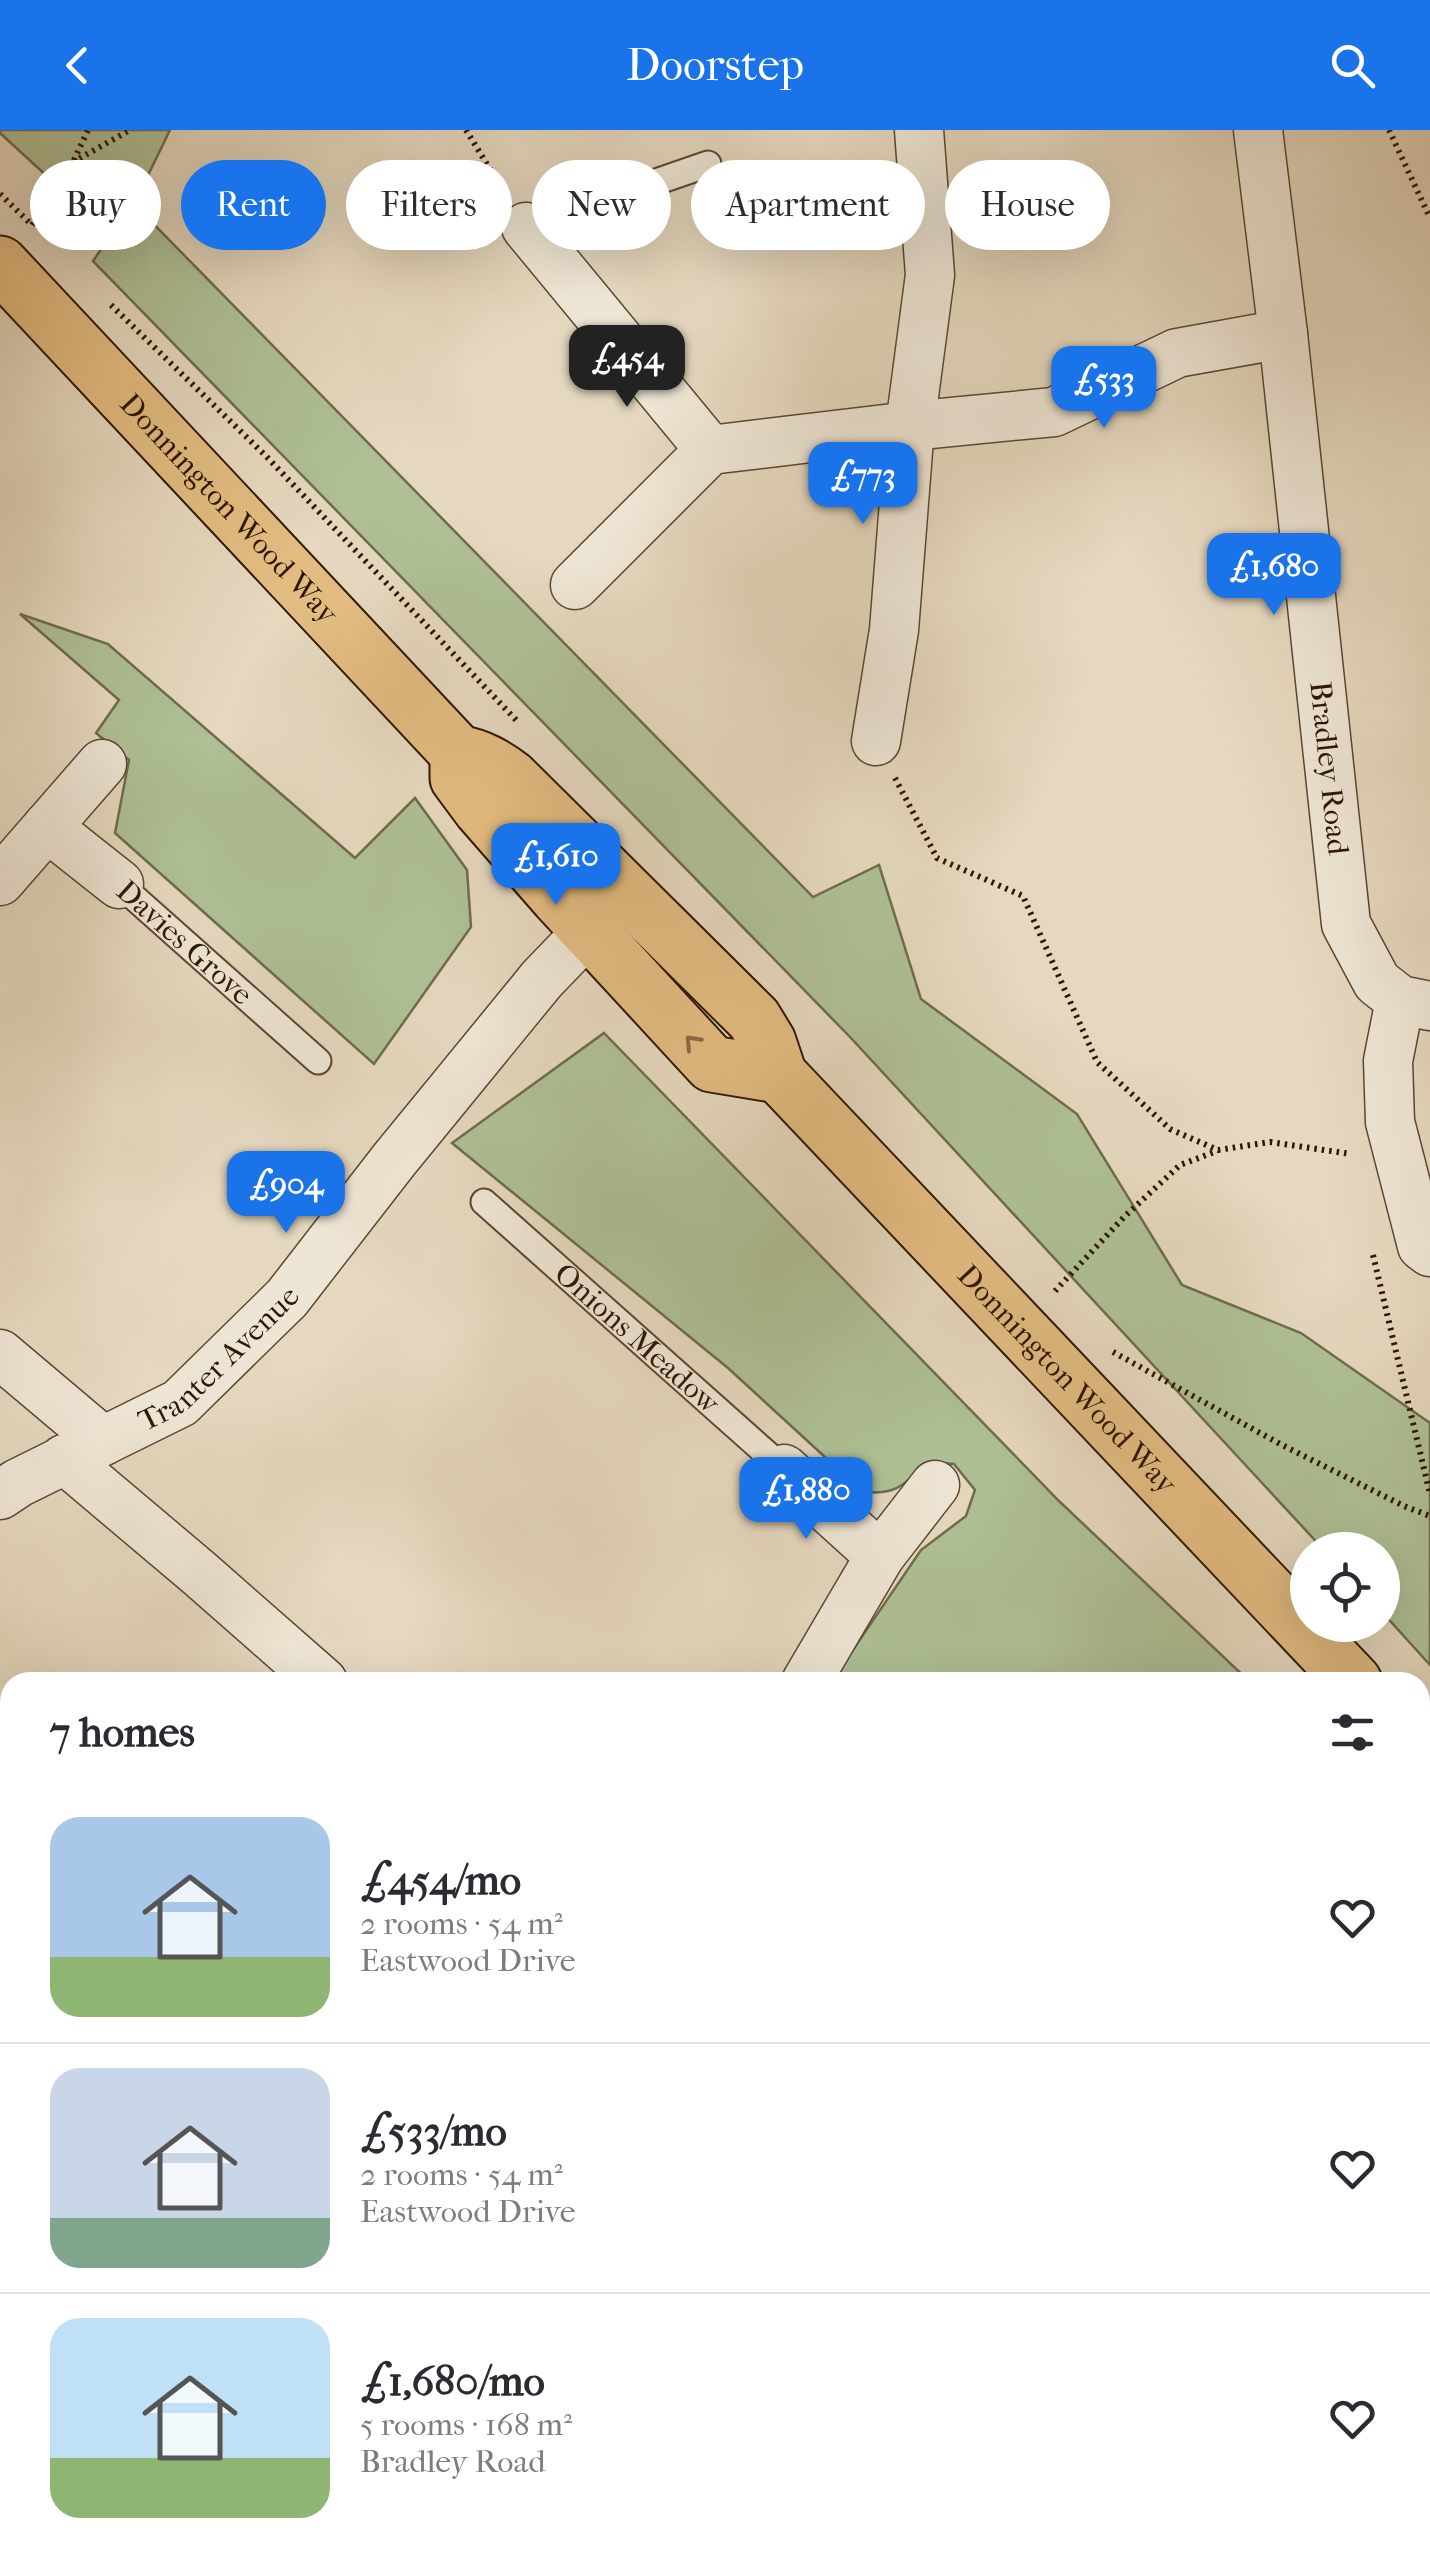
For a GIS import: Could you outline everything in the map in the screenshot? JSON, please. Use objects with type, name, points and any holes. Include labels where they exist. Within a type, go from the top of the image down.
[{"type":"main road","name":"Donnington Wood Way","points":[[16,244],[458,753],[486,761],[511,778],[712,1064],[779,1076],[1345,1672]]},
{"type":"street","points":[[876,741],[894,630],[910,426],[930,274],[919,130]]},
{"type":"street","name":"Bradley Road","points":[[1258,130],[1346,924],[1377,982],[1415,1003]]},
{"type":"street","points":[[526,227],[710,450]]},
{"type":"street","points":[[575,585],[710,450],[1054,412],[1177,352],[1282,334]]},
{"type":"street","points":[[0,881],[102,764]]},
{"type":"street","name":"Davies Grove","points":[[47,827],[118,884]]},
{"type":"street","name":"Tranter Avenue","points":[[0,1495],[180,1403],[288,1298],[542,978],[607,911]]},
{"type":"street","points":[[1415,1003],[1388,1060],[1390,1122],[1422,1246],[1430,1252]]},
{"type":"street","points":[[0,1354],[199,1573],[312,1672]]},
{"type":"street","name":"Onions Meadow","points":[[784,1470],[880,1556]]},
{"type":"street","points":[[812,1672],[880,1556],[935,1484]]},
{"type":"lane","points":[[526,227],[691,170]]},
{"type":"lane","name":"Davies Grove","points":[[118,884],[318,1061]]},
{"type":"lane","name":"Onions Meadow","points":[[484,1202],[784,1470]]},
{"type":"path","points":[[74,160],[88,130]]},
{"type":"path","points":[[77,160],[130,130]]},
{"type":"path","points":[[466,130],[526,227]]},
{"type":"path","points":[[1389,130],[1430,218]]},
{"type":"path","points":[[0,194],[21,214]]},
{"type":"path","points":[[106,300],[266,456],[527,731]]},
{"type":"path","points":[[876,741],[937,858],[1023,896],[1097,1062],[1170,1129],[1218,1150]]},
{"type":"path","points":[[1055,1291],[1124,1217],[1180,1166],[1218,1150],[1270,1142],[1357,1155]]},
{"type":"path","points":[[1042,1278],[1066,1303]]},
{"type":"path","points":[[1112,1351],[1282,1445],[1430,1516]]},
{"type":"green space","points":[[170,130],[155,160],[30,161],[0,133]]},
{"type":"green space","points":[[161,232],[813,897],[879,865],[921,999],[1077,1114],[1182,1285],[1301,1333],[1430,1423],[1430,1665],[1400,1632],[1400,1532],[1307,1532],[850,1037],[93,261],[101,250],[161,250]]},
{"type":"green space","points":[[20,614],[108,644],[355,858],[415,798],[467,870],[471,927],[374,1064],[115,833],[129,760],[96,733],[119,700]]},
{"type":"green space","points":[[604,1033],[1059,1501],[1239,1672],[838,1672],[921,1550],[966,1516],[975,1490],[954,1464],[928,1462],[899,1487],[883,1492],[862,1491],[728,1368],[452,1143]]}]
